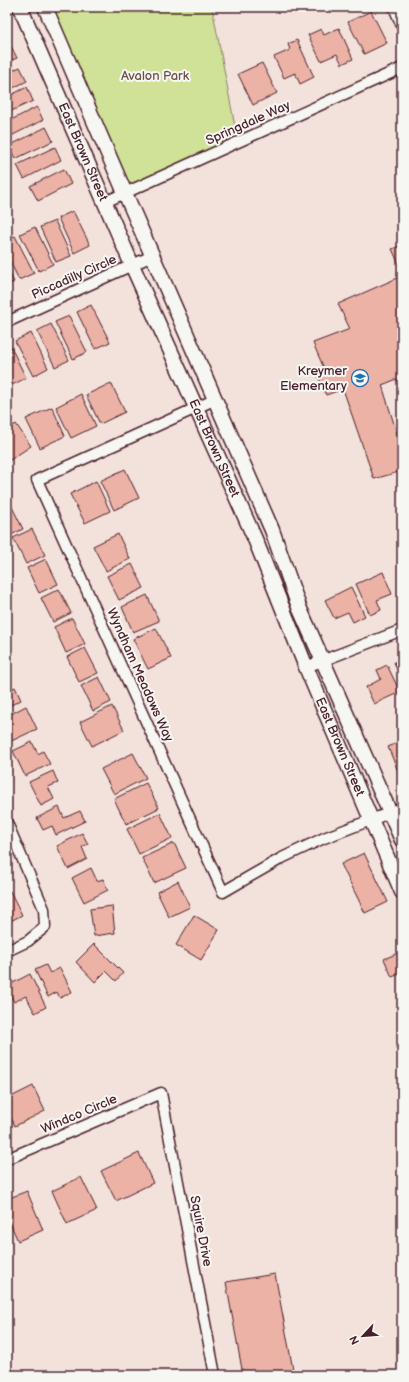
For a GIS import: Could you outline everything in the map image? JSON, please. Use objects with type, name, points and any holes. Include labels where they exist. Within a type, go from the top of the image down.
[{"type":"main road","name":"East Brown Street","points":[[20,7],[132,265],[254,539],[306,667],[402,892]]},
{"type":"main road","name":"East Brown Street","points":[[45,7],[272,530],[298,607],[396,810],[402,840]]},
{"type":"street","points":[[394,7],[402,26]]},
{"type":"street","name":"Springdale Way","points":[[105,202],[402,68]]},
{"type":"street","name":"Piccadilly Circle","points":[[7,322],[152,256]]},
{"type":"street","name":"Wyndham Meadows Way","points":[[216,399],[37,480],[223,892],[282,858],[324,838],[396,810]]},
{"type":"street","points":[[306,667],[402,630]]},
{"type":"street","points":[[7,823],[44,909],[45,927],[28,941],[7,951]]},
{"type":"street","name":"Windco Circle","points":[[7,1159],[161,1093]]},
{"type":"street","name":"Squire Drive","points":[[161,1093],[215,1375]]},
{"type":"green space","name":"Avalon Park","points":[[50,7],[212,7],[237,137],[126,187]]},
{"type":"building","points":[[371,11],[387,43],[364,54],[348,22]]},
{"type":"building","points":[[339,28],[353,59],[342,64],[337,54],[321,61],[308,35],[321,29],[324,35]]},
{"type":"building","points":[[297,40],[314,77],[300,84],[295,73],[284,78],[274,57],[290,50],[288,44]]},
{"type":"building","points":[[10,44],[17,58],[7,62],[7,45]]},
{"type":"building","points":[[262,63],[277,93],[253,105],[238,74]]},
{"type":"building","points":[[20,67],[27,81],[7,91],[7,73]]},
{"type":"building","points":[[27,87],[33,101],[7,113],[7,97]]},
{"type":"building","points":[[37,107],[43,120],[7,138],[7,122]]},
{"type":"building","points":[[46,127],[53,141],[15,159],[9,146]]},
{"type":"building","points":[[55,147],[61,160],[24,179],[17,165]]},
{"type":"building","points":[[64,169],[71,184],[38,201],[30,186]]},
{"type":"building","points":[[73,211],[90,245],[74,253],[58,218]]},
{"type":"building","points":[[55,221],[71,256],[56,262],[40,227]]},
{"type":"building","points":[[35,227],[53,264],[39,271],[20,234]]},
{"type":"building","points":[[15,236],[34,273],[19,280],[7,255],[7,240]]},
{"type":"building","points":[[402,245],[402,271],[392,249]]},
{"type":"building","points":[[7,268],[14,282],[7,285]]},
{"type":"building","name":"Kreymer Elementary","points":[[402,276],[402,390],[397,379],[382,385],[402,450],[402,471],[374,479],[343,389],[326,395],[318,376],[326,373],[313,343],[350,329],[338,304]]},
{"type":"building","points":[[91,305],[110,342],[95,349],[77,312]]},
{"type":"building","points":[[69,316],[87,352],[73,359],[55,322]]},
{"type":"building","points":[[51,324],[69,360],[55,367],[37,331]]},
{"type":"building","points":[[31,333],[48,368],[33,376],[15,341]]},
{"type":"building","points":[[9,343],[26,378],[10,386],[7,379],[7,344]]},
{"type":"building","points":[[111,383],[125,412],[100,424],[86,395]]},
{"type":"building","points":[[81,394],[96,426],[71,438],[56,407]]},
{"type":"building","points":[[52,407],[65,436],[40,448],[26,419]]},
{"type":"building","points":[[16,424],[31,446],[7,462],[7,429]]},
{"type":"building","points":[[125,469],[139,498],[114,510],[100,481]]},
{"type":"building","points":[[96,481],[110,511],[85,523],[70,494]]},
{"type":"building","points":[[10,503],[23,529],[7,537],[7,504]]},
{"type":"building","points":[[32,529],[45,555],[26,564],[13,538]]},
{"type":"building","points":[[118,534],[130,559],[106,571],[93,546]]},
{"type":"building","points":[[46,559],[58,584],[39,593],[27,568]]},
{"type":"building","points":[[132,564],[144,588],[119,600],[107,576]]},
{"type":"building","points":[[383,572],[392,594],[377,600],[381,610],[370,615],[356,584]]},
{"type":"building","points":[[351,587],[365,616],[353,622],[348,612],[334,618],[325,600]]},
{"type":"building","points":[[59,589],[71,613],[53,622],[41,598]]},
{"type":"building","points":[[147,595],[159,621],[133,632],[122,607]]},
{"type":"building","points":[[72,618],[85,644],[66,653],[54,627]]},
{"type":"building","points":[[156,628],[171,658],[148,669],[133,639]]},
{"type":"building","points":[[85,648],[98,673],[79,682],[67,657]]},
{"type":"building","points":[[402,659],[402,682],[394,662]]},
{"type":"building","points":[[387,665],[400,692],[374,704],[366,687],[381,679],[377,670]]},
{"type":"building","points":[[99,677],[111,702],[93,711],[81,686]]},
{"type":"building","points":[[7,686],[9,690],[15,687],[21,700],[7,707]]},
{"type":"building","points":[[26,706],[37,729],[7,743],[7,716]]},
{"type":"building","points":[[112,706],[124,730],[92,746],[80,722]]},
{"type":"building","points":[[402,741],[402,776],[400,776],[388,747]]},
{"type":"building","points":[[32,742],[38,754],[43,751],[50,764],[25,776],[13,751]]},
{"type":"building","points":[[133,753],[146,778],[114,794],[101,769]]},
{"type":"building","points":[[53,771],[58,783],[48,787],[54,799],[41,806],[29,782]]},
{"type":"building","points":[[146,783],[159,808],[126,824],[114,799]]},
{"type":"building","points":[[59,807],[64,818],[80,811],[85,821],[56,835],[52,826],[43,830],[37,818]]},
{"type":"building","points":[[160,813],[172,838],[139,854],[127,829]]},
{"type":"building","points":[[82,833],[88,844],[82,847],[87,859],[68,869],[57,846]]},
{"type":"building","points":[[174,843],[186,868],[154,883],[142,858]]},
{"type":"building","points":[[364,853],[388,902],[365,913],[341,864]]},
{"type":"building","points":[[91,868],[97,881],[103,879],[108,890],[84,902],[72,878]]},
{"type":"building","points":[[178,881],[190,907],[169,917],[157,892]]},
{"type":"building","points":[[10,891],[22,915],[7,923],[7,893]]},
{"type":"building","points":[[112,906],[115,933],[94,936],[90,909]]},
{"type":"building","points":[[194,915],[219,930],[201,960],[176,945]]},
{"type":"building","points":[[94,944],[123,973],[116,981],[106,971],[95,982],[76,962]]},
{"type":"building","points":[[398,953],[402,963],[402,973],[392,977],[384,959]]},
{"type":"building","points":[[46,965],[50,973],[60,968],[72,992],[60,998],[57,992],[48,997],[35,970]]},
{"type":"building","points":[[30,974],[46,1007],[35,1013],[26,996],[14,1002],[7,988],[7,986]]},
{"type":"building","points":[[33,1086],[45,1111],[15,1126],[7,1110],[7,1099]]},
{"type":"building","points":[[139,1153],[153,1183],[116,1201],[101,1171]]},
{"type":"building","points":[[81,1177],[97,1210],[67,1224],[52,1191]]},
{"type":"building","points":[[27,1191],[43,1230],[18,1241],[7,1216],[7,1199]]},
{"type":"building","points":[[275,1274],[294,1375],[243,1375],[226,1282]]},
{"type":"place","name":"Kreymer Elementary","points":[[360,378]]}]
